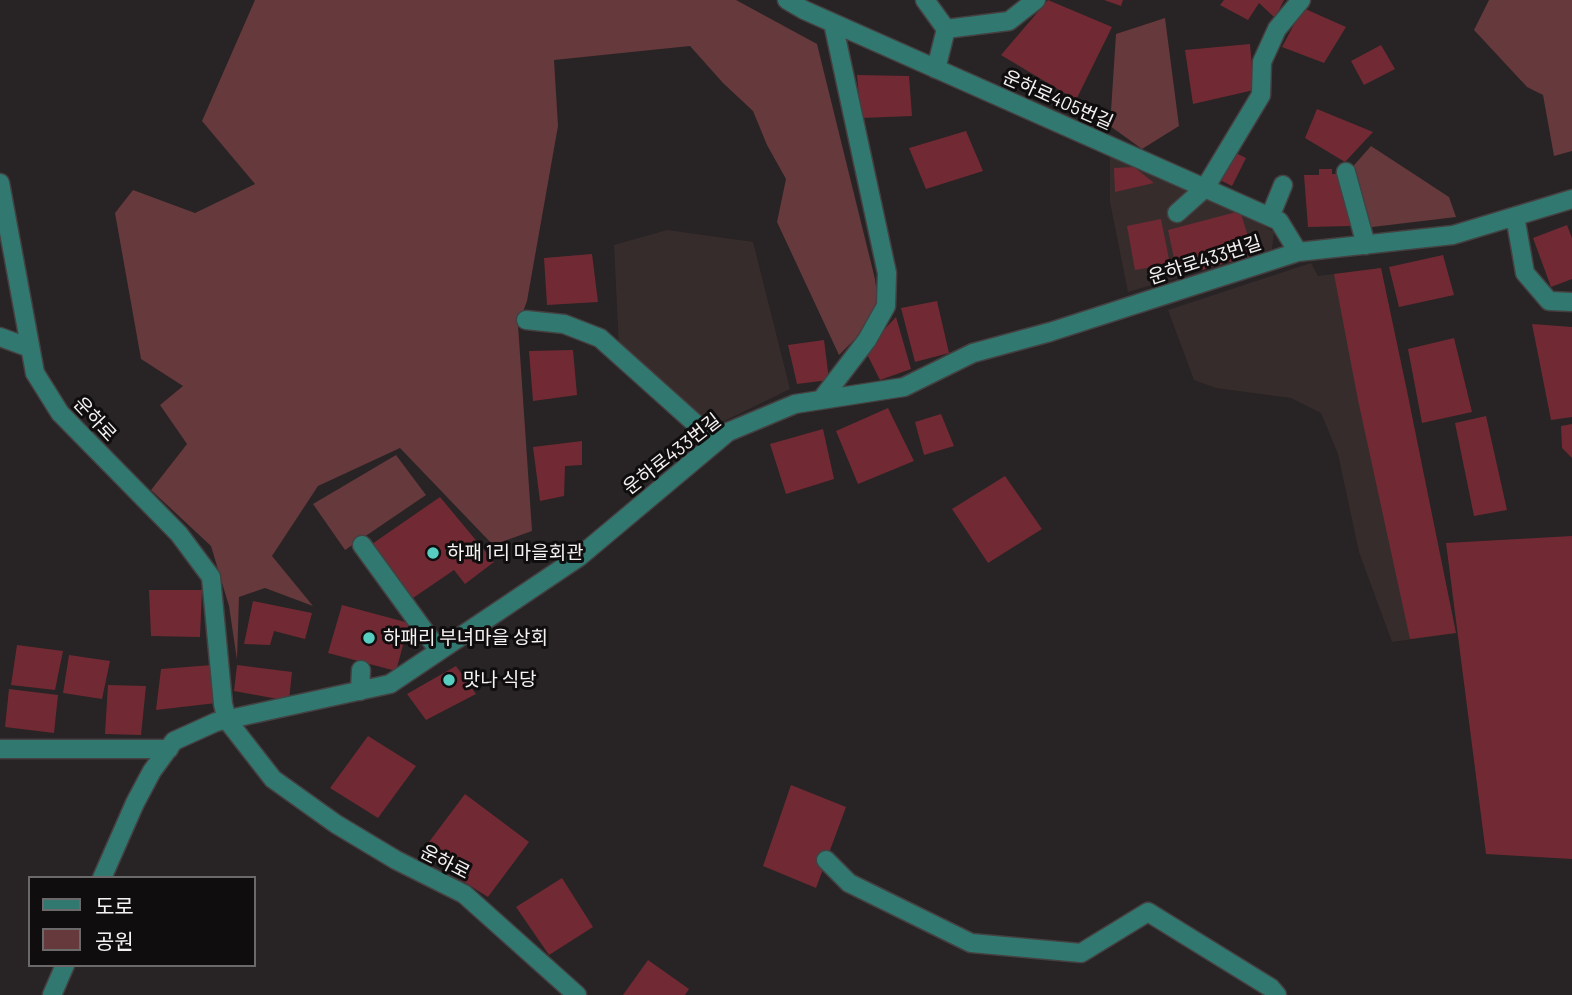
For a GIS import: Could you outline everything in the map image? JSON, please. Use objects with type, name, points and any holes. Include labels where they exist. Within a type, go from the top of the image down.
[{"type":"street","name":"운하로405번길","points":[[788,0],[833,23],[1279,221],[1298,252]]},
{"type":"street","points":[[925,0],[946,29],[936,69]]},
{"type":"street","points":[[946,29],[1009,21],[1036,0]]},
{"type":"street","points":[[1177,213],[1205,188],[1261,95],[1262,62],[1277,29],[1301,0]]},
{"type":"street","points":[[821,400],[867,340],[886,306],[887,273],[833,23]]},
{"type":"street","points":[[1346,172],[1366,245]]},
{"type":"street","name":"운하로","points":[[0,183],[35,373],[60,413],[179,534],[211,577],[223,704],[227,720],[273,779],[336,824],[396,860],[464,894],[578,995]]},
{"type":"street","points":[[1270,217],[1283,185]]},
{"type":"street","name":"운하로433번길","points":[[169,748],[174,741],[216,722],[390,684],[579,557],[728,432],[795,404],[904,387],[973,353],[1050,332],[1298,252],[1453,235],[1572,199]]},
{"type":"street","points":[[1515,216],[1525,273],[1549,301],[1572,302]]},
{"type":"street","points":[[526,320],[564,324],[600,338],[716,442]]},
{"type":"street","points":[[0,337],[30,348]]},
{"type":"street","points":[[362,545],[439,651]]},
{"type":"street","points":[[360,670],[360,691]]},
{"type":"street","points":[[0,749],[169,748]]},
{"type":"street","points":[[104,876],[135,803],[152,771],[169,748]]},
{"type":"street","points":[[826,860],[849,883],[971,943],[1081,953],[1148,912],[1271,988],[1277,995]]},
{"type":"street","points":[[52,995],[64,967]]},
{"type":"shaded area","points":[[1110,154],[1257,221],[1274,232],[1272,249],[1128,292],[1110,202]]},
{"type":"shaded area","points":[[667,230],[753,242],[790,389],[714,426],[619,347],[614,245]]},
{"type":"shaded area","points":[[1311,263],[1318,276],[1381,268],[1456,633],[1392,642],[1359,552],[1338,454],[1321,413],[1291,398],[1216,388],[1194,380],[1168,310]]},
{"type":"green space","points":[[255,0],[736,0],[817,44],[875,279],[878,303],[857,337],[839,355],[777,222],[786,179],[767,145],[753,111],[690,46],[554,60],[558,126],[527,301],[518,325],[532,531],[493,545],[400,448],[318,486],[272,556],[313,606],[265,588],[239,597],[237,660],[229,606],[211,546],[151,490],[187,444],[160,405],[183,386],[141,359],[115,213],[133,190],[195,213],[255,184],[202,121]]},
{"type":"green space","points":[[1489,0],[1572,0],[1572,151],[1554,156],[1543,95],[1527,87],[1474,30]]},
{"type":"green space","points":[[1165,18],[1179,126],[1142,149],[1110,126],[1116,34]]},
{"type":"green space","points":[[1371,146],[1449,197],[1456,217],[1364,228],[1348,172]]},
{"type":"green space","points":[[396,455],[426,495],[345,550],[313,504]]},
{"type":"building","points":[[1048,0],[1112,27],[1076,100],[1001,55]]},
{"type":"building","points":[[1104,0],[1123,0],[1121,6]]},
{"type":"building","points":[[1224,0],[1284,0],[1275,18],[1259,3],[1248,20],[1220,5]]},
{"type":"building","points":[[1303,8],[1346,27],[1324,63],[1282,47]]},
{"type":"building","points":[[1250,44],[1254,90],[1193,104],[1185,50]]},
{"type":"building","points":[[1381,45],[1395,69],[1364,85],[1351,61]]},
{"type":"building","points":[[857,75],[909,76],[912,116],[861,118]]},
{"type":"building","points":[[1317,109],[1373,132],[1345,162],[1305,138]]},
{"type":"building","points":[[966,131],[983,171],[926,189],[909,148]]},
{"type":"building","points":[[1234,152],[1246,158],[1232,186],[1218,179]]},
{"type":"building","points":[[1134,167],[1154,183],[1115,192],[1114,168]]},
{"type":"building","points":[[1319,169],[1332,169],[1332,174],[1344,174],[1350,226],[1308,227],[1304,175],[1319,175]]},
{"type":"building","points":[[1240,211],[1254,255],[1178,277],[1168,230]]},
{"type":"building","points":[[1161,219],[1170,264],[1135,270],[1127,226]]},
{"type":"building","points":[[1567,225],[1572,238],[1572,279],[1551,287],[1533,238]]},
{"type":"building","points":[[592,254],[598,302],[547,305],[544,258]]},
{"type":"building","points":[[1443,255],[1454,295],[1399,307],[1389,267]]},
{"type":"building","points":[[1381,268],[1456,633],[1410,639],[1358,400],[1334,274]]},
{"type":"building","points":[[937,301],[949,353],[915,362],[901,308]]},
{"type":"building","points":[[896,317],[911,369],[880,380],[865,350]]},
{"type":"building","points":[[1532,324],[1572,327],[1572,417],[1551,420]]},
{"type":"building","points":[[1454,338],[1472,412],[1422,423],[1408,349]]},
{"type":"building","points":[[824,340],[829,380],[797,384],[788,345]]},
{"type":"building","points":[[573,350],[577,395],[533,401],[529,351]]},
{"type":"building","points":[[888,408],[914,461],[858,484],[836,431]]},
{"type":"building","points":[[941,414],[954,446],[924,455],[915,422]]},
{"type":"building","points":[[1486,416],[1507,510],[1474,516],[1455,423]]},
{"type":"building","points":[[1572,424],[1572,458],[1562,448],[1561,426]]},
{"type":"building","points":[[823,429],[834,479],[786,494],[770,444]]},
{"type":"building","points":[[582,441],[582,465],[565,466],[564,496],[540,501],[533,447]]},
{"type":"building","points":[[1005,476],[1042,529],[988,563],[952,509]]},
{"type":"building","name":"하패 1리 마을회관","points":[[440,497],[494,562],[465,584],[454,570],[413,598],[372,544]]},
{"type":"building","points":[[1572,536],[1572,859],[1486,854],[1446,543]]},
{"type":"building","points":[[149,590],[202,590],[200,637],[151,636]]},
{"type":"building","points":[[253,601],[312,613],[305,639],[274,631],[270,645],[244,644]]},
{"type":"building","name":"하패리 부녀마을 상회","points":[[342,605],[409,623],[396,671],[328,653]]},
{"type":"building","points":[[17,645],[63,651],[55,690],[11,685]]},
{"type":"building","points":[[69,655],[110,661],[102,699],[63,693]]},
{"type":"building","points":[[212,665],[216,703],[156,710],[161,669]]},
{"type":"building","points":[[237,665],[292,672],[289,701],[234,691]]},
{"type":"building","name":"맛나 식당","points":[[456,666],[476,694],[426,720],[407,694]]},
{"type":"building","points":[[108,685],[146,686],[141,735],[105,734]]},
{"type":"building","points":[[9,689],[58,695],[54,733],[5,727]]},
{"type":"building","points":[[368,736],[416,766],[378,818],[330,788]]},
{"type":"building","points":[[791,785],[846,807],[816,888],[763,866]]},
{"type":"building","points":[[465,794],[529,842],[488,897],[420,854]]},
{"type":"building","points":[[562,878],[593,927],[549,955],[516,907]]},
{"type":"building","points":[[648,960],[689,989],[685,995],[623,995]]},
{"type":"place","name":"하패 1리 마을회관","points":[[433,553]]},
{"type":"place","name":"하패리 부녀마을 상회","points":[[369,638]]},
{"type":"place","name":"맛나 식당","points":[[449,680]]}]
